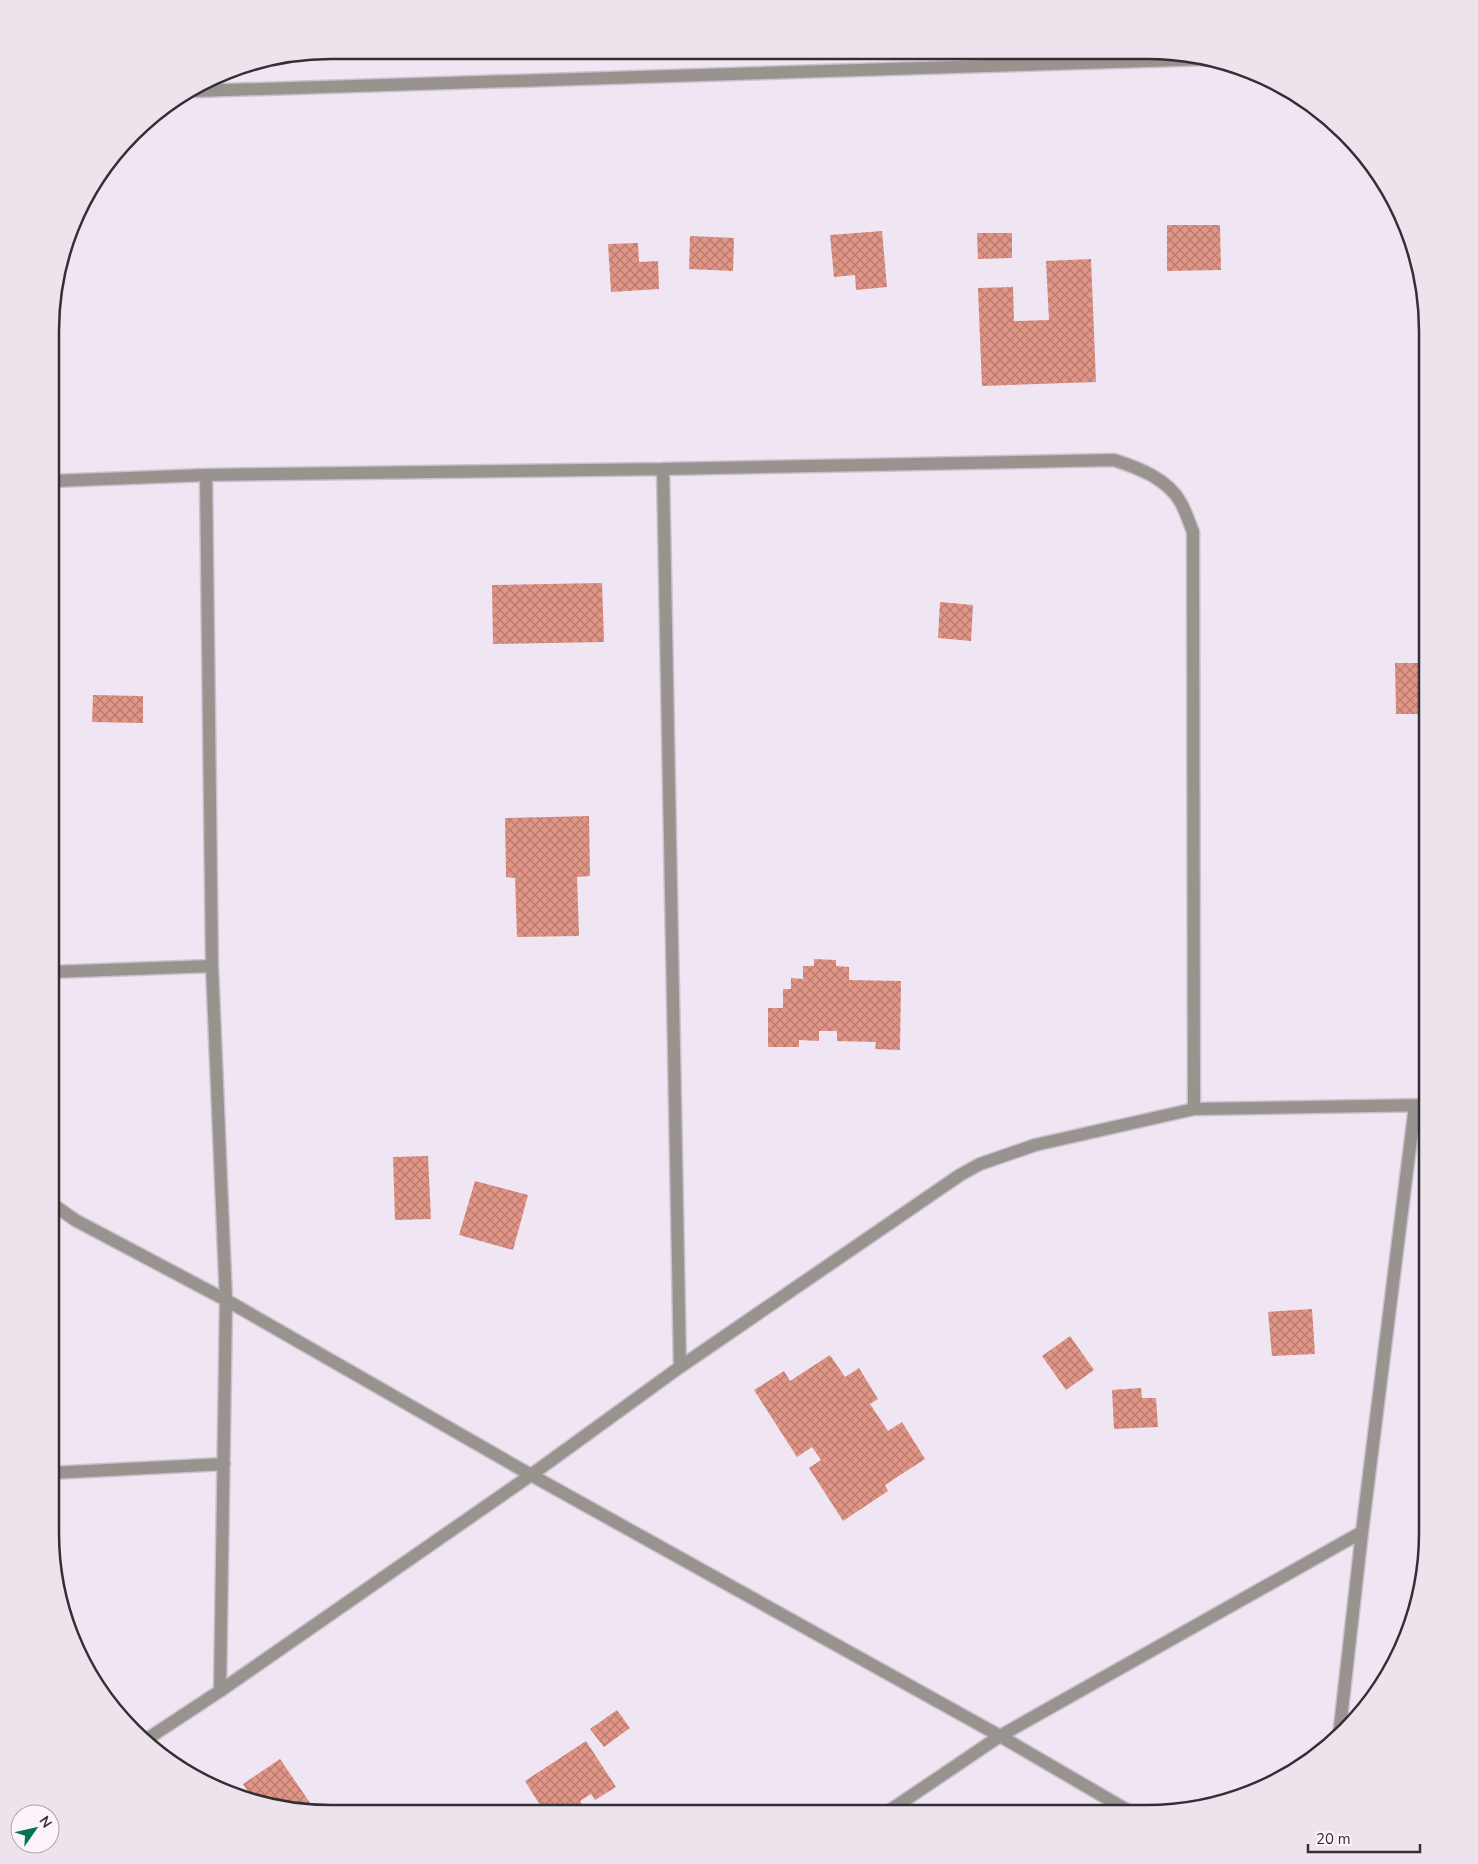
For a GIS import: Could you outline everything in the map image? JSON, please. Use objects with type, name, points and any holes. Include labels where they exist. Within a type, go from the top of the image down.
[{"type":"street","points":[[203,91],[1175,60]]},
{"type":"street","points":[[59,481],[206,475],[664,470],[1114,460],[1138,468],[1161,481],[1181,502],[1194,532],[1194,1109]]},
{"type":"street","points":[[664,470],[680,1367]]},
{"type":"street","points":[[206,475],[212,966],[226,1300],[220,1691]]},
{"type":"street","points":[[59,972],[212,966]]},
{"type":"street","points":[[150,1737],[220,1691],[531,1475],[680,1367],[960,1175],[980,1164],[1035,1145],[1194,1109],[1419,1106]]},
{"type":"street","points":[[1340,1726],[1362,1532],[1419,1120]]},
{"type":"street","points":[[59,1209],[75,1220],[226,1300],[531,1475],[1000,1736],[1118,1805]]},
{"type":"street","points":[[59,1473],[224,1464]]},
{"type":"street","points":[[898,1805],[1000,1736],[1362,1532]]},
{"type":"building","points":[[1167,225],[1220,225],[1221,270],[1167,271]]},
{"type":"building","points":[[882,231],[887,287],[856,290],[855,275],[834,277],[830,235]]},
{"type":"building","points":[[977,233],[1012,233],[1012,258],[978,259]]},
{"type":"building","points":[[690,236],[734,238],[733,271],[689,269]]},
{"type":"building","points":[[638,243],[639,262],[658,261],[659,289],[611,292],[608,244]]},
{"type":"building","points":[[1091,259],[1096,382],[982,386],[978,288],[1013,287],[1014,321],[1049,320],[1046,261]]},
{"type":"building","points":[[602,583],[604,642],[493,644],[492,585]]},
{"type":"building","points":[[940,602],[973,605],[971,641],[938,638]]},
{"type":"building","points":[[1395,663],[1419,663],[1419,714],[1396,714]]},
{"type":"building","points":[[93,695],[143,696],[143,723],[92,722]]},
{"type":"building","points":[[589,816],[590,876],[577,877],[579,936],[517,937],[515,878],[506,877],[505,818]]},
{"type":"building","points":[[814,959],[836,960],[836,966],[849,967],[849,980],[901,981],[900,1050],[875,1049],[876,1042],[837,1041],[837,1031],[819,1031],[819,1041],[799,1040],[799,1047],[768,1047],[768,1008],[783,1008],[783,989],[791,989],[791,978],[803,979],[803,966],[814,966]]},
{"type":"building","points":[[428,1156],[431,1219],[395,1220],[393,1157]]},
{"type":"building","points":[[475,1181],[528,1195],[513,1250],[459,1235]]},
{"type":"building","points":[[1312,1309],[1315,1354],[1272,1356],[1268,1312]]},
{"type":"building","points":[[1070,1336],[1094,1370],[1066,1390],[1042,1356]]},
{"type":"building","points":[[830,1355],[845,1377],[859,1368],[878,1399],[870,1404],[888,1431],[902,1422],[925,1459],[885,1485],[888,1491],[843,1521],[809,1468],[821,1460],[812,1447],[797,1457],[754,1390],[784,1371],[790,1381]]},
{"type":"building","points":[[1141,1388],[1142,1398],[1156,1398],[1158,1427],[1114,1429],[1112,1390]]},
{"type":"building","points":[[617,1710],[630,1728],[604,1747],[590,1729]]},
{"type":"building","points":[[586,1741],[616,1787],[595,1800],[591,1794],[580,1801],[582,1805],[540,1805],[525,1781]]},
{"type":"building","points":[[280,1759],[311,1805],[278,1800],[249,1793],[243,1784]]}]
